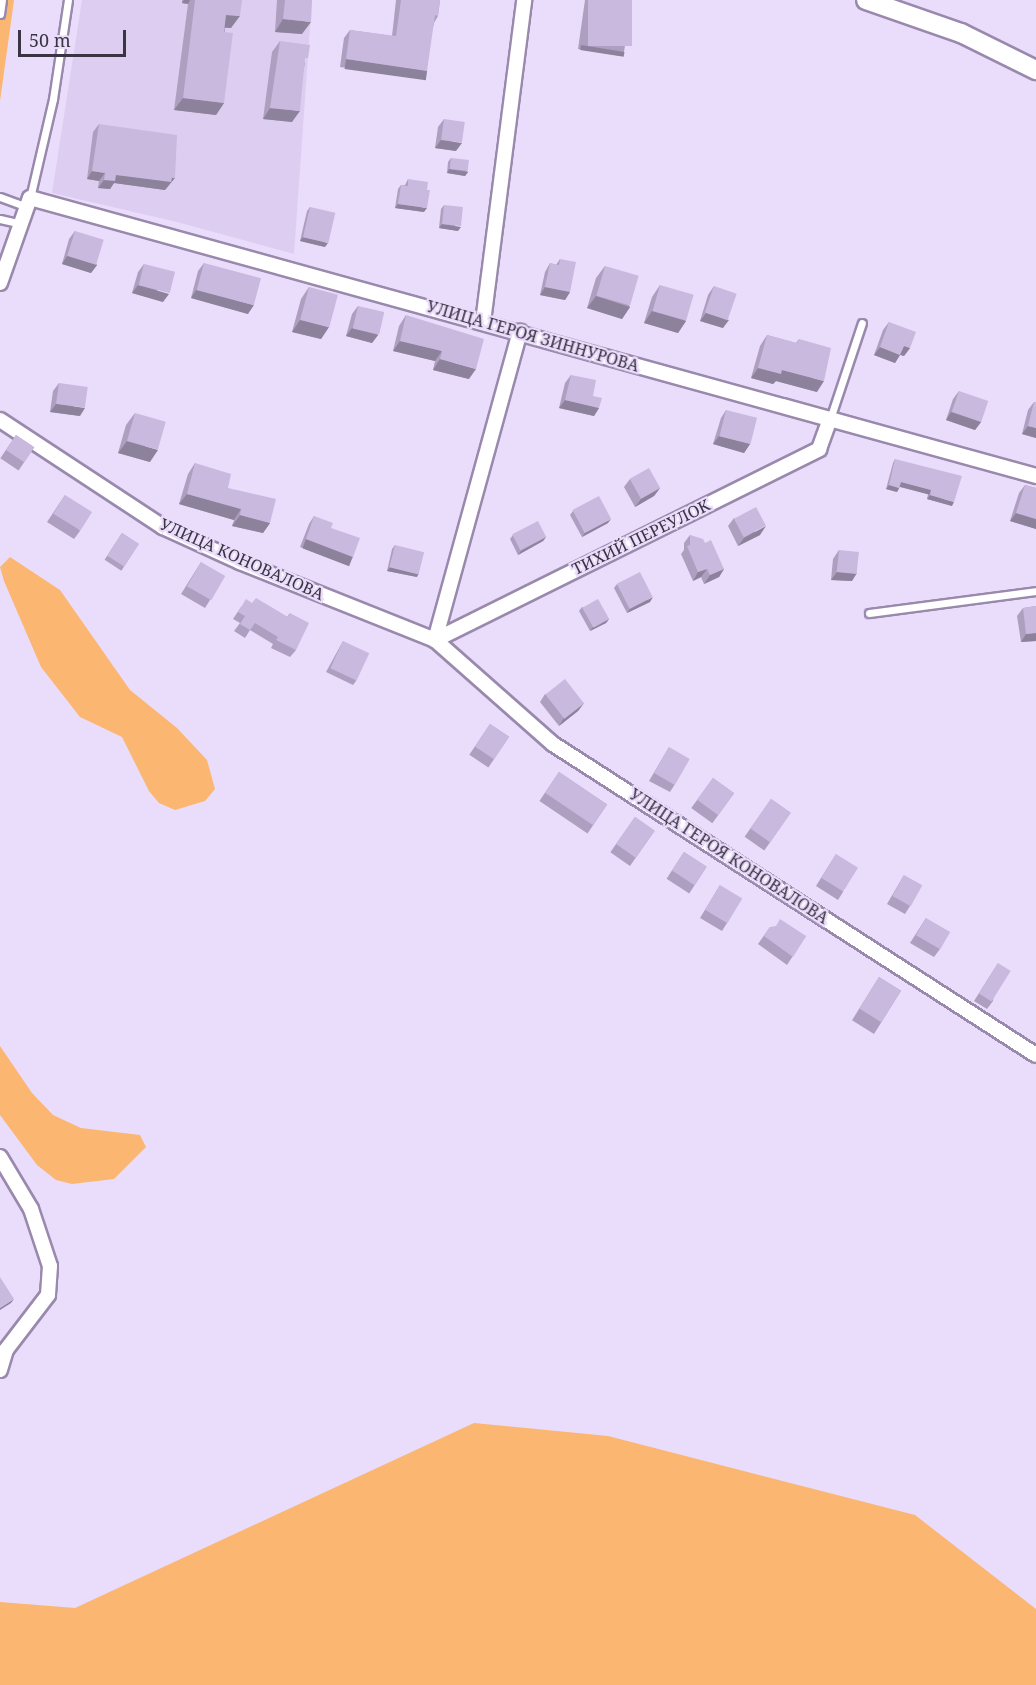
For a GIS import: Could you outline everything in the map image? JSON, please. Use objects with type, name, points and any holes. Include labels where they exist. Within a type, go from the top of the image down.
[{"type":"street","points":[[483,322],[524,0]]},
{"type":"street","points":[[866,0],[961,33],[1036,70]]},
{"type":"street","points":[[0,283],[28,202]]},
{"type":"street","name":"УЛИЦА ГЕРОЯ ЗИННУРОВА","points":[[28,202],[520,332],[1036,476]]},
{"type":"street","points":[[435,640],[520,332]]},
{"type":"street","name":"ТИХИЙ ПЕРЕУЛОК","points":[[435,640],[819,449],[830,419]]},
{"type":"street","name":"УЛИЦА КОНОВАЛОВА","points":[[0,420],[163,527],[240,561],[435,640]]},
{"type":"street","name":"УЛИЦА ГЕРОЯ КОНОВАЛОВА","points":[[435,640],[553,744],[1036,1055]]},
{"type":"street","points":[[0,1157],[31,1209],[50,1266],[48,1295],[6,1350],[0,1370]]},
{"type":"lane","points":[[0,14],[2,0]]},
{"type":"lane","points":[[0,197],[28,202],[53,99],[68,0]]},
{"type":"lane","points":[[0,219],[22,224]]},
{"type":"lane","points":[[830,419],[862,323]]},
{"type":"lane","points":[[869,613],[1036,591]]},
{"type":"shaded area","points":[[0,0],[14,0],[0,101]]},
{"type":"shaded area","points":[[82,0],[312,0],[294,254],[177,222],[52,193]]},
{"type":"shaded area","points":[[10,557],[60,590],[130,690],[177,728],[207,760],[215,789],[205,801],[175,810],[159,803],[149,791],[122,737],[80,717],[41,667],[0,567]]},
{"type":"shaded area","points":[[0,1046],[32,1093],[53,1115],[81,1128],[140,1135],[146,1147],[114,1179],[72,1184],[56,1180],[37,1165],[0,1115]]},
{"type":"shaded area","points":[[474,1423],[608,1436],[915,1515],[1036,1609],[1036,1685],[0,1685],[0,1602],[75,1608]]},
{"type":"building","points":[[195,0],[242,0],[240,16],[226,15],[224,32],[233,33],[224,103],[183,98]]},
{"type":"building","points":[[285,0],[312,0],[311,22],[283,19]]},
{"type":"building","points":[[401,0],[440,0],[438,16],[435,15],[427,71],[346,59],[350,30],[396,36]]},
{"type":"building","points":[[588,0],[632,0],[632,46],[588,46]]},
{"type":"building","points":[[280,41],[310,45],[308,58],[305,58],[300,111],[270,108]]},
{"type":"building","points":[[444,119],[465,122],[462,143],[441,140]]},
{"type":"building","points":[[99,124],[177,135],[175,178],[172,178],[171,182],[116,175],[115,181],[104,180],[105,173],[92,171]]},
{"type":"building","points":[[451,158],[469,160],[468,171],[450,169]]},
{"type":"building","points":[[408,179],[428,182],[427,190],[430,190],[427,208],[398,204],[401,185],[408,186]]},
{"type":"building","points":[[444,205],[463,207],[461,226],[442,224]]},
{"type":"building","points":[[310,207],[335,213],[328,243],[303,237]]},
{"type":"building","points":[[75,231],[104,240],[96,265],[67,256]]},
{"type":"building","points":[[560,259],[576,262],[570,292],[545,287],[550,263],[559,265]]},
{"type":"building","points":[[204,263],[261,278],[254,305],[197,290]]},
{"type":"building","points":[[144,264],[175,272],[170,293],[139,285]]},
{"type":"building","points":[[605,266],[639,276],[630,305],[596,296]]},
{"type":"building","points":[[660,285],[694,295],[686,321],[653,311]]},
{"type":"building","points":[[714,286],[737,294],[728,320],[705,312]]},
{"type":"building","points":[[309,287],[338,295],[329,328],[300,320]]},
{"type":"building","points":[[358,306],[384,312],[379,334],[353,328]]},
{"type":"building","points":[[406,315],[484,339],[476,369],[440,359],[442,351],[400,341]]},
{"type":"building","points":[[889,322],[916,332],[910,348],[904,346],[900,355],[880,347]]},
{"type":"building","points":[[767,335],[797,343],[799,339],[831,348],[824,381],[782,370],[781,374],[758,368]]},
{"type":"building","points":[[571,375],[596,380],[593,396],[602,398],[599,408],[565,400]]},
{"type":"building","points":[[59,383],[88,387],[85,408],[56,404]]},
{"type":"building","points":[[959,391],[988,401],[981,422],[952,412]]},
{"type":"building","points":[[1034,402],[1036,402],[1036,428],[1028,426]]},
{"type":"building","points":[[726,410],[757,418],[751,444],[719,436]]},
{"type":"building","points":[[135,413],[166,422],[158,450],[127,441]]},
{"type":"building","points":[[16,435],[34,447],[24,462],[6,450]]},
{"type":"building","points":[[895,459],[962,476],[954,502],[930,495],[931,490],[901,482],[899,488],[889,485]]},
{"type":"building","points":[[195,463],[231,474],[228,488],[276,499],[270,523],[240,515],[241,509],[187,494]]},
{"type":"building","points":[[649,468],[660,488],[641,499],[630,479]]},
{"type":"building","points":[[1025,485],[1036,488],[1036,519],[1016,513]]},
{"type":"building","points":[[65,495],[92,512],[80,531],[53,514]]},
{"type":"building","points":[[599,496],[611,519],[585,533],[573,510]]},
{"type":"building","points":[[756,507],[766,526],[744,537],[734,519]]},
{"type":"building","points":[[314,516],[333,523],[331,528],[360,538],[353,557],[306,539]]},
{"type":"building","points":[[538,521],[546,537],[520,550],[512,534]]},
{"type":"building","points":[[122,533],[139,544],[124,567],[107,556]]},
{"type":"building","points":[[690,535],[703,539],[705,543],[711,540],[724,569],[710,575],[707,569],[698,572],[687,546],[690,545]]},
{"type":"building","points":[[395,545],[424,552],[419,575],[389,567]]},
{"type":"building","points":[[839,550],[859,552],[857,574],[837,572]]},
{"type":"building","points":[[201,562],[225,576],[211,600],[187,586]]},
{"type":"building","points":[[640,572],[653,597],[630,609],[617,584]]},
{"type":"building","points":[[256,598],[288,617],[290,613],[309,623],[296,650],[276,640],[278,637],[255,623],[250,630],[240,624],[245,616],[238,612],[246,599],[252,603]]},
{"type":"building","points":[[598,599],[609,619],[593,628],[582,608]]},
{"type":"building","points":[[1036,606],[1036,633],[1026,634],[1023,608]]},
{"type":"building","points":[[343,641],[369,653],[357,680],[330,668]]},
{"type":"building","points":[[565,679],[584,703],[564,719],[545,694]]},
{"type":"building","points":[[490,724],[509,737],[494,759],[475,746]]},
{"type":"building","points":[[669,747],[690,759],[675,785],[654,773]]},
{"type":"building","points":[[559,772],[607,804],[593,825],[545,793]]},
{"type":"building","points":[[713,778],[734,793],[718,815],[697,800]]},
{"type":"building","points":[[771,799],[791,813],[770,842],[750,828]]},
{"type":"building","points":[[635,817],[655,831],[636,858],[616,844]]},
{"type":"building","points":[[684,852],[707,867],[695,885],[672,870]]},
{"type":"building","points":[[836,854],[858,868],[843,892],[821,878]]},
{"type":"building","points":[[904,875],[922,885],[911,906],[892,896]]},
{"type":"building","points":[[720,885],[742,898],[727,923],[705,910]]},
{"type":"building","points":[[926,918],[950,932],[940,949],[916,935]]},
{"type":"building","points":[[780,919],[806,936],[793,957],[764,936],[770,927],[776,926]]},
{"type":"building","points":[[998,963],[1011,971],[992,1001],[979,994]]},
{"type":"building","points":[[879,977],[901,991],[881,1022],[859,1008]]},
{"type":"building","points":[[0,1277],[14,1299],[0,1308]]}]
